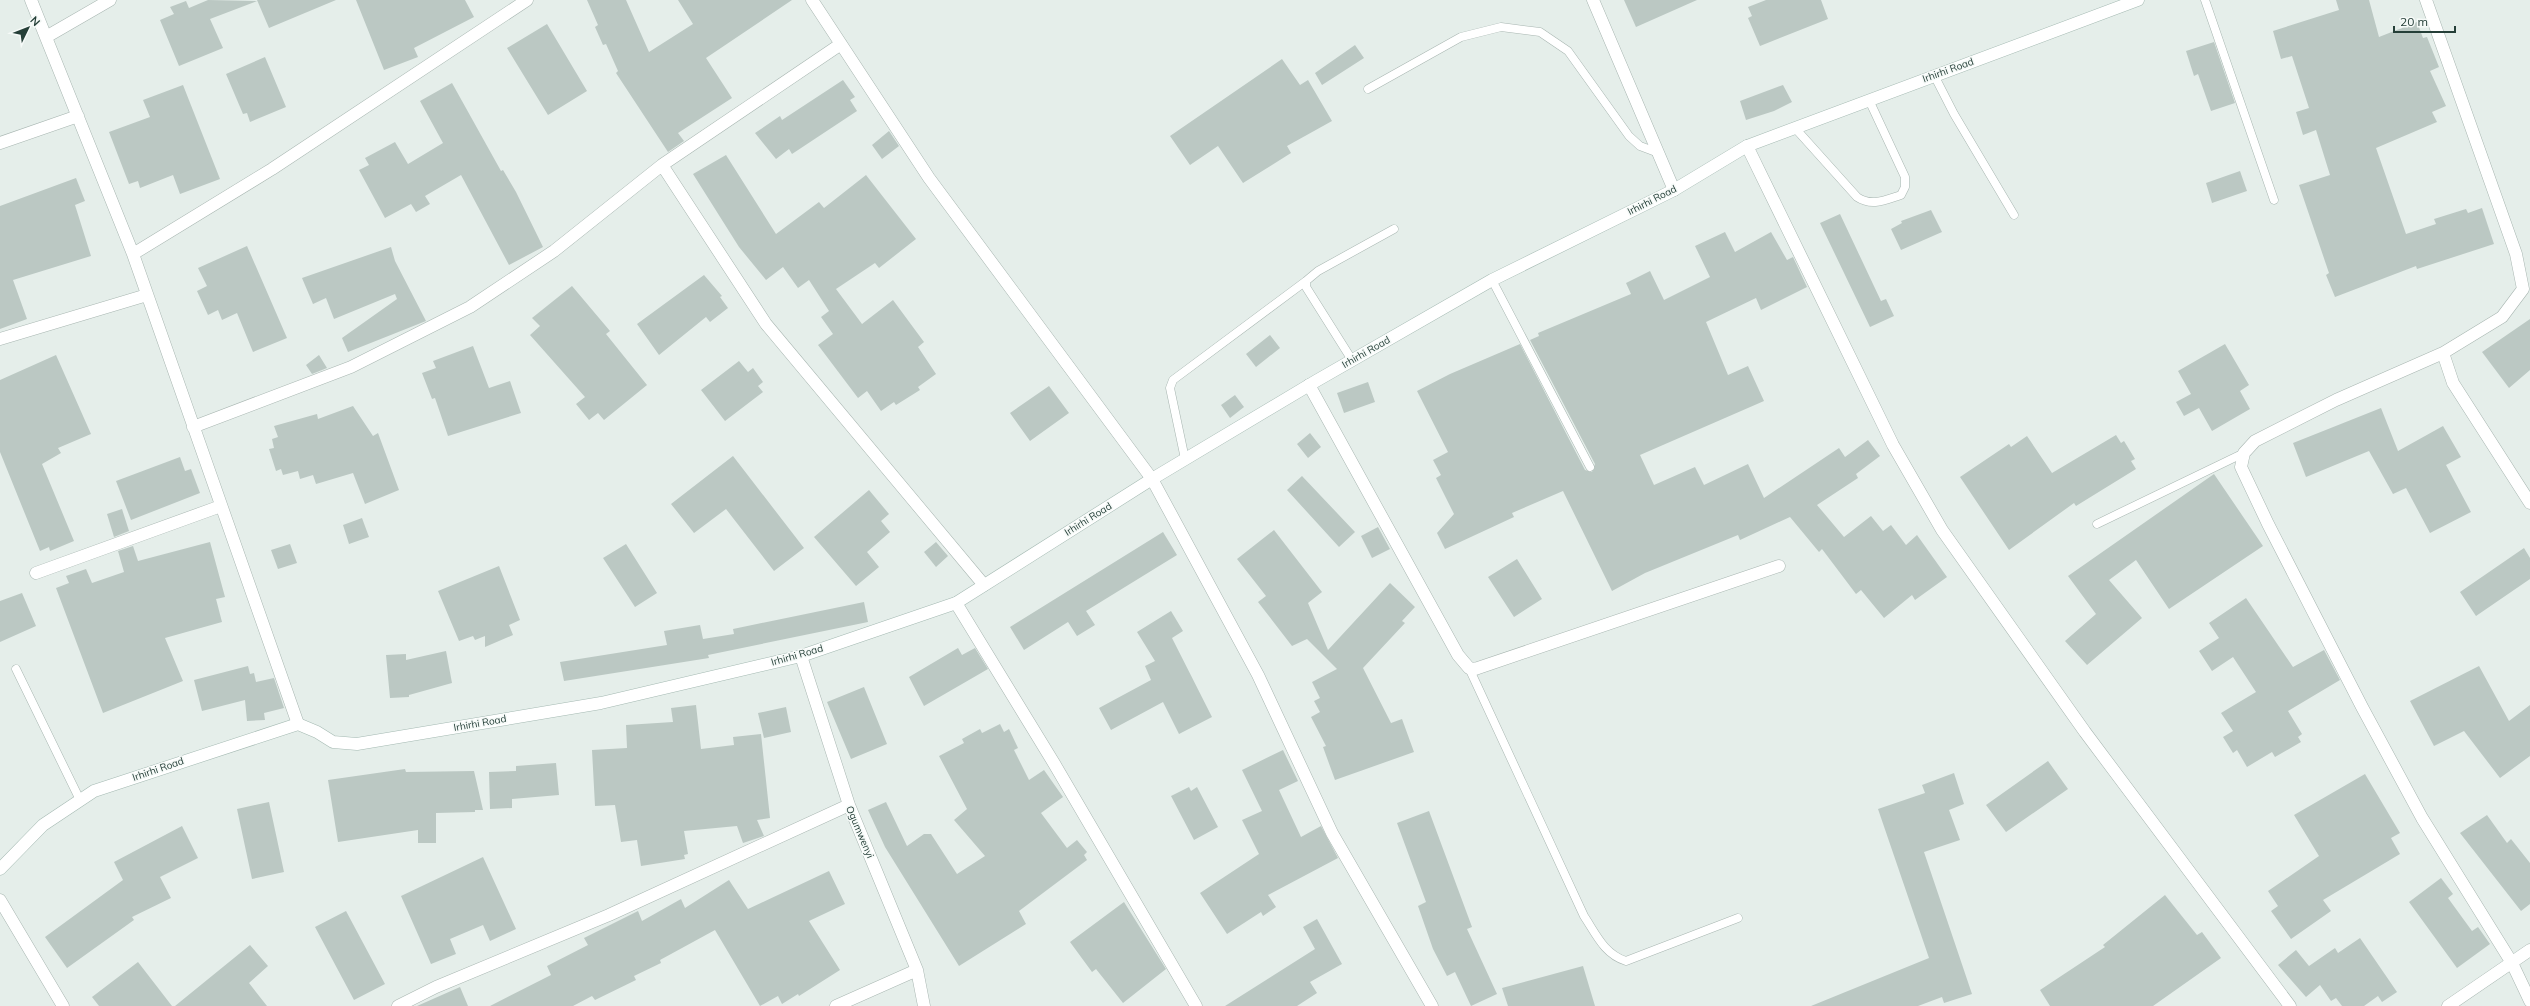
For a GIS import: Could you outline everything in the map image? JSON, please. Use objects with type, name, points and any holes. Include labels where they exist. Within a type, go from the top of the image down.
[{"type":"street","points":[[31,0],[133,254],[220,506],[298,724]]},
{"type":"street","points":[[46,37],[110,0]]},
{"type":"street","points":[[133,254],[272,169],[527,0]]},
{"type":"street","points":[[812,0],[929,178],[1152,479],[1258,675],[1332,833],[1432,1006]]},
{"type":"street","points":[[1593,0],[1656,152],[1674,190]]},
{"type":"street","name":"Irhirhi Road","points":[[0,869],[43,825],[94,791],[298,724],[317,732],[332,742],[357,744],[600,703],[801,656],[956,603],[1152,479],[1352,360],[1492,280],[1674,190],[1747,146],[2138,0]]},
{"type":"street","points":[[2426,0],[2516,254],[2523,289],[2502,317],[2443,353],[2336,400],[2255,441],[2244,453],[2242,467],[2258,502],[2362,708],[2422,818],[2512,963],[2530,1001]]},
{"type":"street","points":[[193,427],[351,367],[470,307],[554,251],[662,165],[841,44]]},
{"type":"street","points":[[0,143],[78,116]]},
{"type":"street","points":[[1747,146],[1892,445],[1942,530],[2085,732],[2290,1006]]},
{"type":"street","points":[[662,165],[766,324],[984,585]]},
{"type":"street","points":[[0,339],[147,294]]},
{"type":"street","points":[[2443,353],[2453,383],[2530,503]]},
{"type":"street","points":[[1309,385],[1458,656],[1469,668],[1475,669],[1779,566]]},
{"type":"street","points":[[36,573],[220,506]]},
{"type":"street","points":[[956,603],[1055,765],[1196,1006]]},
{"type":"street","name":"Ogumwenyi","points":[[801,656],[849,806],[917,970],[924,1006]]},
{"type":"street","points":[[398,1006],[436,987],[610,915],[849,806]]},
{"type":"street","points":[[0,900],[63,1006]]},
{"type":"street","points":[[2448,1006],[2530,950]]},
{"type":"street","points":[[836,1006],[917,970]]},
{"type":"lane","points":[[2205,0],[2274,200]]},
{"type":"lane","points":[[1368,89],[1461,37],[1500,27],[1540,32],[1568,51],[1629,136],[1640,146],[1656,152]]},
{"type":"lane","points":[[1934,75],[1954,114],[2014,215]]},
{"type":"lane","points":[[1796,128],[1861,200],[1874,204],[1901,195],[1905,187],[1905,177],[1869,100]]},
{"type":"lane","points":[[1185,459],[1170,388],[1173,380],[1318,271],[1394,229]]},
{"type":"lane","points":[[1492,280],[1590,467]]},
{"type":"lane","points":[[1306,281],[1306,286],[1352,360]]},
{"type":"lane","points":[[2097,524],[2244,453]]},
{"type":"lane","points":[[1469,668],[1584,916],[1606,951],[1617,958],[1626,961],[1738,918]]},
{"type":"lane","points":[[16,669],[80,800]]},
{"type":"building","points":[[208,0],[257,1],[210,19],[223,48],[179,66],[160,20],[174,14],[170,7],[186,1],[189,8]]},
{"type":"building","points":[[257,0],[336,0],[269,28]]},
{"type":"building","points":[[356,0],[465,0],[474,17],[414,48],[418,57],[384,70]]},
{"type":"building","points":[[587,0],[626,0],[649,52],[693,24],[678,0],[792,0],[706,58],[732,98],[678,133],[684,141],[668,152],[616,73],[618,71],[606,44],[603,45],[595,27],[598,25]]},
{"type":"building","points":[[1624,0],[1697,0],[1636,27]]},
{"type":"building","points":[[1766,0],[1821,0],[1828,19],[1760,46],[1748,18],[1752,16],[1748,7]]},
{"type":"building","points":[[2336,0],[2369,0],[2379,37],[2417,22],[2423,38],[2427,37],[2439,67],[2430,71],[2446,106],[2432,112],[2437,122],[2376,148],[2406,234],[2436,224],[2434,219],[2466,209],[2468,213],[2482,208],[2494,244],[2417,269],[2416,266],[2335,297],[2326,275],[2329,273],[2299,185],[2330,175],[2316,130],[2303,135],[2296,112],[2309,108],[2292,56],[2281,59],[2273,31],[2339,10]]},
{"type":"building","points":[[547,24],[587,91],[548,115],[507,48]]},
{"type":"building","points":[[2214,42],[2235,103],[2211,111],[2198,74],[2194,76],[2186,51]]},
{"type":"building","points":[[1355,45],[1364,58],[1322,85],[1315,73]]},
{"type":"building","points":[[265,57],[286,107],[250,122],[247,113],[243,114],[226,74]]},
{"type":"building","points":[[1282,59],[1300,85],[1308,80],[1332,121],[1287,146],[1291,153],[1243,183],[1218,146],[1190,165],[1170,136]]},
{"type":"building","points":[[843,80],[855,97],[850,100],[857,111],[792,154],[789,149],[776,159],[755,133],[780,116],[782,120]]},
{"type":"building","points":[[452,83],[501,171],[503,170],[516,192],[543,247],[509,265],[461,175],[425,196],[430,204],[416,212],[411,204],[385,218],[359,170],[369,165],[365,158],[395,142],[408,164],[443,143],[420,101]]},
{"type":"building","points":[[183,85],[220,179],[180,194],[173,175],[140,188],[138,181],[129,184],[109,132],[150,117],[143,100]]},
{"type":"building","points":[[1783,85],[1792,102],[1774,111],[1746,120],[1740,101]]},
{"type":"building","points":[[889,131],[899,146],[882,159],[872,145]]},
{"type":"building","points":[[726,155],[776,234],[819,202],[824,208],[866,175],[916,239],[879,268],[875,263],[836,289],[862,324],[893,300],[924,342],[918,347],[936,374],[918,387],[920,390],[896,405],[894,402],[881,411],[867,391],[858,398],[818,345],[833,334],[821,317],[829,311],[809,280],[798,288],[783,267],[766,280],[739,247],[693,174]]},
{"type":"building","points":[[2240,171],[2247,191],[2212,203],[2206,183]]},
{"type":"building","points":[[76,178],[85,201],[75,205],[91,256],[13,280],[27,319],[0,329],[0,206]]},
{"type":"building","points":[[1931,210],[1942,232],[1901,250],[1891,229],[1902,223],[1901,221]]},
{"type":"building","points":[[1840,214],[1881,301],[1886,299],[1894,316],[1870,327],[1820,223]]},
{"type":"building","points":[[1725,232],[1735,252],[1771,232],[1787,260],[1793,257],[1807,287],[1761,310],[1756,298],[1706,322],[1728,375],[1748,366],[1764,401],[1640,455],[1654,485],[1695,467],[1704,485],[1748,464],[1764,498],[1839,448],[1845,457],[1868,440],[1880,456],[1856,474],[1858,478],[1817,505],[1844,537],[1871,516],[1883,531],[1891,525],[1906,545],[1917,535],[1947,577],[1915,600],[1912,595],[1884,618],[1861,590],[1856,594],[1822,549],[1819,552],[1790,517],[1740,540],[1738,535],[1645,573],[1612,591],[1563,491],[1512,513],[1514,517],[1445,549],[1437,533],[1454,514],[1436,478],[1441,475],[1433,460],[1448,452],[1417,391],[1450,374],[1520,344],[1585,470],[1592,472],[1595,464],[1530,340],[1539,336],[1538,333],[1631,294],[1626,283],[1650,271],[1664,300],[1710,277],[1695,246]]},
{"type":"building","points":[[247,246],[287,338],[253,352],[237,313],[222,320],[218,310],[208,315],[197,291],[207,286],[198,268]]},
{"type":"building","points":[[391,247],[395,261],[426,321],[348,352],[342,338],[397,299],[395,294],[334,319],[326,298],[313,304],[302,278]]},
{"type":"building","points":[[704,275],[722,296],[720,297],[728,308],[710,322],[706,317],[659,355],[637,324]]},
{"type":"building","points":[[572,286],[610,331],[606,334],[647,385],[604,420],[598,413],[589,420],[576,404],[585,397],[530,335],[540,326],[532,318]]},
{"type":"building","points":[[2530,319],[2530,370],[2509,388],[2482,352]]},
{"type":"building","points":[[1270,335],[1280,348],[1256,367],[1246,354]]},
{"type":"building","points":[[2225,344],[2249,385],[2240,391],[2250,409],[2212,431],[2199,408],[2184,416],[2176,402],[2191,394],[2178,371]]},
{"type":"building","points":[[473,346],[489,388],[510,381],[521,413],[448,436],[435,398],[432,399],[422,373],[436,368],[433,361]]},
{"type":"building","points":[[56,355],[91,434],[58,448],[61,453],[42,464],[74,541],[50,551],[49,547],[40,551],[0,452],[0,380]]},
{"type":"building","points":[[319,355],[327,368],[312,374],[306,365]]},
{"type":"building","points":[[739,361],[748,372],[753,368],[763,382],[758,386],[763,392],[725,421],[701,390]]},
{"type":"building","points":[[1368,382],[1375,402],[1344,413],[1337,393]]},
{"type":"building","points":[[1049,386],[1069,413],[1030,441],[1010,413]]},
{"type":"building","points":[[1235,395],[1244,407],[1230,418],[1221,405]]},
{"type":"building","points":[[353,406],[373,436],[378,433],[399,490],[365,504],[353,473],[316,484],[313,475],[300,479],[298,471],[283,475],[281,469],[276,471],[269,449],[274,448],[272,439],[278,437],[274,426],[317,414],[318,419]]},
{"type":"building","points":[[2381,408],[2398,451],[2443,426],[2461,457],[2446,465],[2471,512],[2430,533],[2406,488],[2393,494],[2369,451],[2306,477],[2293,443]]},
{"type":"building","points":[[1310,433],[1321,447],[1308,458],[1297,444]]},
{"type":"building","points":[[2116,435],[2121,443],[2124,441],[2135,459],[2131,461],[2136,469],[2076,506],[2074,503],[2009,550],[1960,477],[2009,444],[2011,447],[2027,436],[2052,473]]},
{"type":"building","points":[[733,456],[804,548],[774,571],[726,509],[694,533],[671,504]]},
{"type":"building","points":[[180,457],[185,471],[191,469],[200,493],[131,520],[116,481]]},
{"type":"building","points":[[2214,474],[2263,546],[2169,609],[2136,560],[2109,580],[2142,618],[2087,665],[2065,641],[2096,614],[2068,576]]},
{"type":"building","points":[[1302,476],[1355,532],[1339,547],[1287,490]]},
{"type":"building","points":[[869,490],[889,514],[881,521],[890,532],[867,552],[879,567],[856,586],[814,537]]},
{"type":"building","points":[[122,509],[129,531],[114,537],[107,514]]},
{"type":"building","points":[[362,518],[369,537],[349,544],[343,525]]},
{"type":"building","points":[[1378,527],[1390,549],[1372,558],[1361,536]]},
{"type":"building","points":[[1274,530],[1322,592],[1308,603],[1328,650],[1390,583],[1415,607],[1402,621],[1405,623],[1363,668],[1391,723],[1402,719],[1414,752],[1335,780],[1323,747],[1326,746],[1311,717],[1320,712],[1314,701],[1320,698],[1312,682],[1337,669],[1307,639],[1292,646],[1258,602],[1266,596],[1237,559]]},
{"type":"building","points":[[1163,532],[1177,555],[1086,611],[1095,625],[1077,636],[1068,622],[1024,650],[1010,627]]},
{"type":"building","points":[[210,542],[225,597],[216,599],[222,622],[165,638],[183,681],[103,713],[56,588],[69,583],[66,576],[86,569],[92,583],[124,572],[118,551],[133,546],[138,561]]},
{"type":"building","points":[[936,542],[948,556],[936,567],[924,552]]},
{"type":"building","points":[[290,544],[297,563],[278,569],[271,550]]},
{"type":"building","points":[[626,544],[657,593],[635,607],[603,558]]},
{"type":"building","points":[[2524,548],[2530,558],[2530,579],[2476,616],[2460,592]]},
{"type":"building","points":[[1517,559],[1542,599],[1514,617],[1488,577]]},
{"type":"building","points":[[499,566],[520,620],[509,625],[513,635],[485,647],[485,636],[475,640],[473,636],[459,641],[438,591]]},
{"type":"building","points":[[22,593],[36,626],[0,642],[0,601]]},
{"type":"building","points":[[2246,598],[2293,667],[2324,650],[2340,680],[2288,711],[2302,734],[2298,737],[2301,742],[2275,757],[2272,752],[2247,767],[2237,750],[2233,753],[2223,737],[2233,731],[2221,713],[2256,692],[2233,657],[2212,671],[2199,651],[2219,638],[2209,623]]},
{"type":"building","points":[[864,602],[868,622],[708,655],[709,658],[564,681],[560,662],[667,645],[664,631],[700,625],[703,639],[734,634],[733,629]]},
{"type":"building","points":[[1171,611],[1183,631],[1172,638],[1212,717],[1179,734],[1163,702],[1111,730],[1099,708],[1151,680],[1145,666],[1155,661],[1137,632]]},
{"type":"building","points":[[958,648],[962,655],[975,648],[988,669],[924,706],[909,677]]},
{"type":"building","points":[[446,651],[452,683],[409,695],[409,697],[390,698],[386,655],[406,654],[406,660]]},
{"type":"building","points":[[248,666],[250,674],[254,673],[256,682],[274,678],[284,708],[264,713],[265,720],[247,721],[245,700],[202,711],[194,680]]},
{"type":"building","points":[[2479,666],[2509,721],[2530,705],[2530,756],[2500,778],[2464,731],[2434,746],[2410,701]]},
{"type":"building","points":[[864,687],[887,744],[851,759],[827,702]]},
{"type":"building","points":[[696,705],[701,749],[734,745],[733,737],[761,734],[770,818],[757,820],[764,836],[743,843],[737,826],[684,831],[688,854],[684,855],[685,859],[641,866],[637,840],[621,842],[615,805],[595,806],[592,750],[627,748],[626,725],[673,722],[671,708]]},
{"type":"building","points":[[786,707],[791,732],[764,738],[758,713]]},
{"type":"building","points":[[1000,724],[1004,732],[1009,729],[1018,748],[1014,750],[1029,780],[1044,770],[1063,797],[1041,813],[1067,848],[1077,840],[1087,852],[1084,855],[1087,860],[1019,911],[1026,924],[959,966],[885,847],[868,810],[886,802],[907,846],[924,834],[931,834],[957,874],[985,856],[954,820],[967,809],[939,756],[964,743],[962,739],[980,729],[982,733]]},
{"type":"building","points":[[1283,750],[1298,781],[1279,790],[1301,837],[1321,826],[1338,858],[1268,895],[1276,907],[1263,916],[1261,912],[1227,934],[1200,893],[1259,854],[1242,820],[1262,811],[1242,770]]},
{"type":"building","points":[[2048,761],[2068,789],[2006,832],[1986,805]]},
{"type":"building","points":[[556,763],[559,795],[512,799],[512,808],[490,809],[489,772],[516,771],[516,766]]},
{"type":"building","points":[[405,769],[406,772],[474,771],[483,810],[475,810],[475,812],[436,813],[436,843],[418,843],[418,830],[338,842],[328,780]]},
{"type":"building","points":[[1954,773],[1964,804],[1949,810],[1960,840],[1924,852],[1972,994],[1944,1003],[1942,997],[1918,1006],[1811,1006],[1929,958],[1878,809],[1925,793],[1922,785]]},
{"type":"building","points":[[2365,774],[2400,833],[2391,838],[2400,854],[2323,900],[2331,911],[2291,939],[2271,911],[2278,906],[2268,891],[2319,856],[2294,815]]},
{"type":"building","points":[[1189,787],[1191,791],[1197,787],[1218,827],[1194,840],[1171,796]]},
{"type":"building","points":[[269,802],[284,872],[252,879],[237,809]]},
{"type":"building","points":[[1429,811],[1472,927],[1467,929],[1497,994],[1471,1006],[1455,972],[1447,976],[1433,949],[1418,906],[1426,902],[1397,823]]},
{"type":"building","points":[[2487,815],[2507,843],[2511,839],[2530,863],[2530,904],[2521,911],[2460,833]]},
{"type":"building","points":[[182,826],[198,858],[160,877],[171,898],[132,917],[134,920],[67,968],[45,937],[123,880],[114,862]]},
{"type":"building","points":[[483,857],[516,929],[490,941],[483,925],[450,939],[456,954],[431,964],[401,896]]},
{"type":"building","points":[[829,871],[845,904],[809,921],[840,970],[799,996],[798,994],[782,1004],[778,996],[760,1006],[715,930],[660,960],[661,963],[634,976],[636,980],[595,1000],[592,996],[573,1006],[490,1006],[551,975],[547,966],[588,945],[584,938],[638,911],[642,921],[681,899],[685,908],[729,880],[748,909]]},
{"type":"building","points":[[2441,878],[2453,894],[2448,898],[2472,931],[2478,927],[2490,944],[2457,968],[2409,902]]},
{"type":"building","points":[[2165,895],[2197,935],[2202,932],[2221,958],[2153,1006],[2050,1006],[2040,990],[2105,947],[2103,945]]},
{"type":"building","points":[[1124,902],[1166,969],[1123,1003],[1096,969],[1092,972],[1070,942]]},
{"type":"building","points":[[346,911],[385,984],[354,1000],[315,927]]},
{"type":"building","points":[[1317,919],[1342,964],[1310,982],[1317,993],[1297,1006],[1225,1006],[1315,949],[1303,927]]},
{"type":"building","points":[[2360,938],[2397,992],[2382,1002],[2378,996],[2364,1006],[2342,1006],[2336,998],[2331,1001],[2320,985],[2306,997],[2278,965],[2296,950],[2309,966],[2335,948],[2338,953]]},
{"type":"building","points":[[250,945],[268,966],[249,983],[267,1006],[175,1006]]},
{"type":"building","points":[[138,962],[172,1006],[99,1006],[92,997]]},
{"type":"building","points":[[1583,966],[1595,1006],[1508,1006],[1502,988]]},
{"type":"building","points":[[460,987],[468,1006],[417,1006]]}]
